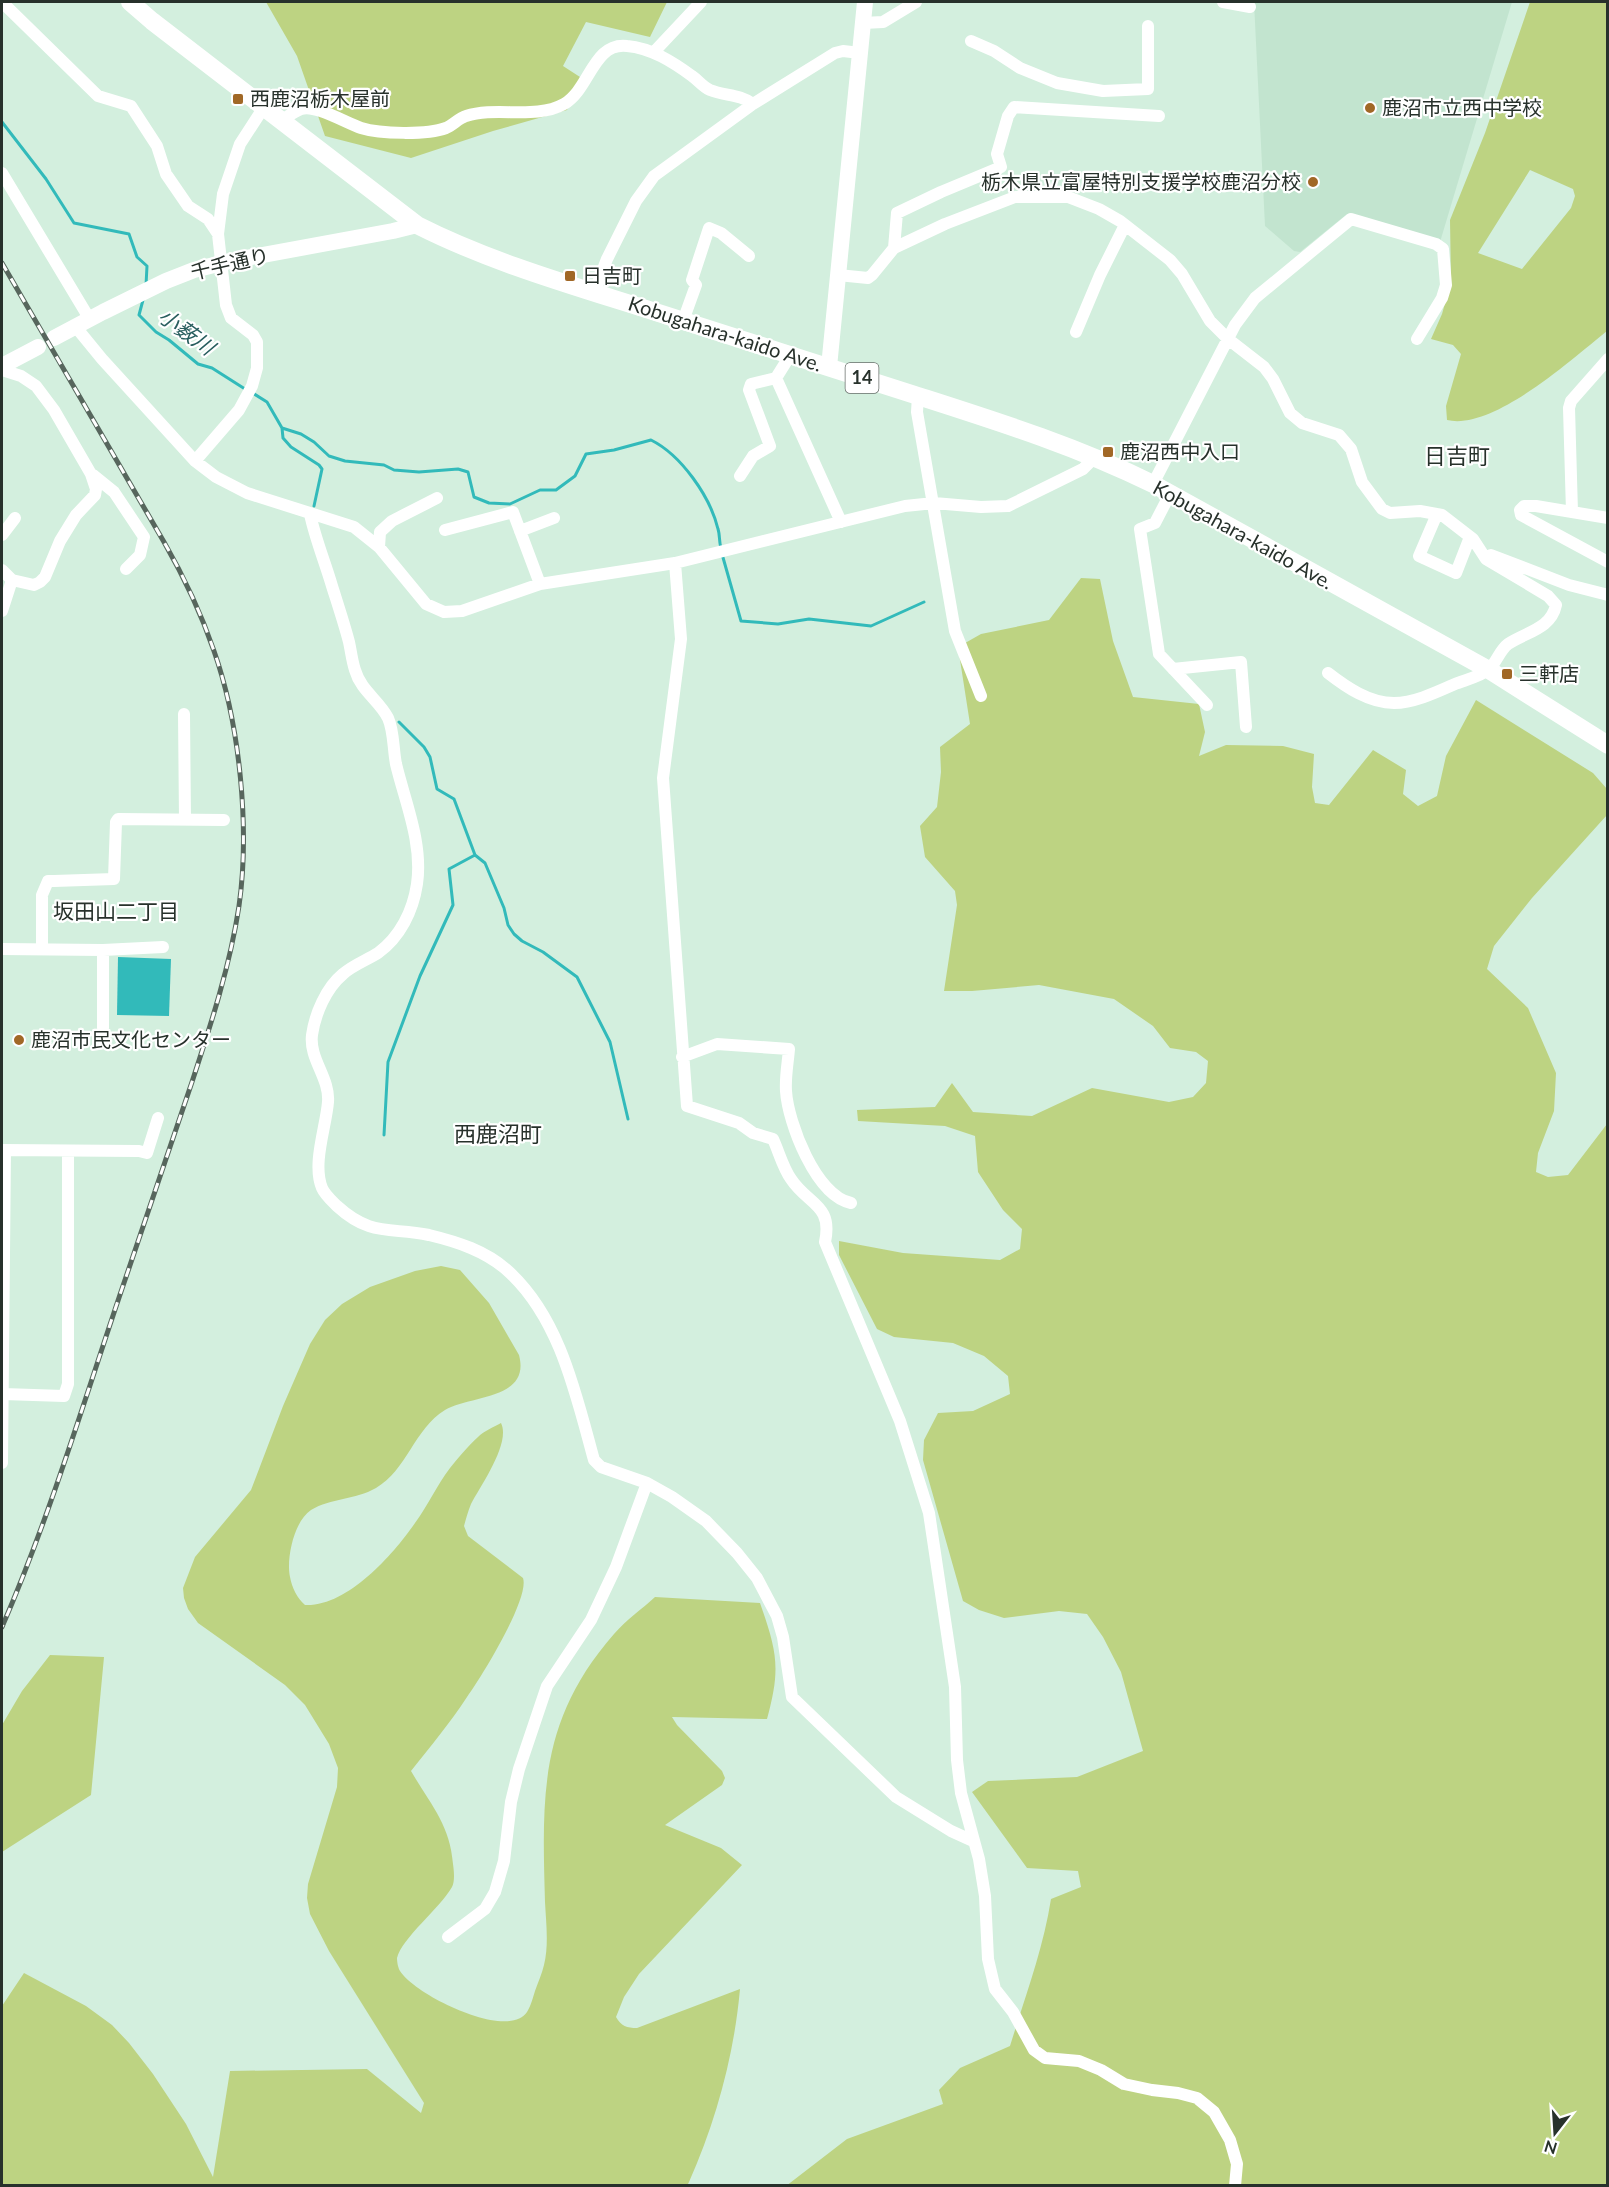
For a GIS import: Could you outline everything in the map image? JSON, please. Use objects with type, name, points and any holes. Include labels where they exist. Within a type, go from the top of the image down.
[{"type":"main road","name":"Kobugahara-kaido Ave.","points":[[130,2],[417,225],[458,245],[594,293],[1025,430],[1095,457],[1153,484],[1489,670],[1608,745]]},
{"type":"street","points":[[2,2],[98,96],[131,106],[157,146],[166,174],[188,206],[208,219],[218,234]]},
{"type":"street","points":[[654,52],[701,2]]},
{"type":"street","points":[[829,367],[865,2]]},
{"type":"street","points":[[863,23],[883,22],[916,2]]},
{"type":"street","points":[[1223,2],[1250,7]]},
{"type":"street","points":[[971,41],[994,51],[1020,68],[1057,82],[1103,91],[1148,89],[1148,26]]},
{"type":"street","points":[[282,120],[301,109],[311,108],[363,129],[400,134],[446,128],[465,116],[497,111],[540,111],[564,104],[581,89],[600,56],[614,46],[627,46],[654,52],[708,89],[745,99],[753,104]]},
{"type":"street","points":[[594,293],[607,259],[636,201],[654,176],[753,104],[835,53],[843,51],[860,53]]},
{"type":"street","points":[[195,461],[239,410],[252,386],[257,368],[257,342],[253,335],[231,318],[226,305],[218,234],[223,194],[240,144],[264,107]]},
{"type":"street","points":[[894,248],[897,213],[1001,167],[997,154],[1008,117],[1014,107],[1159,116]]},
{"type":"street","points":[[2,173],[102,358],[195,461],[216,477],[247,494],[354,527],[379,547],[426,604],[444,612],[462,611],[540,584],[675,563],[905,506],[934,503],[981,507],[1008,506],[1083,469],[1095,457]]},
{"type":"street","points":[[837,275],[868,278],[894,248],[925,232],[1015,197],[1068,197],[1099,208],[1159,249],[1170,260],[1182,274],[1210,321],[1228,339],[1264,367],[1273,379],[1290,413],[1302,423],[1339,435],[1351,449],[1362,482],[1382,509],[1390,513],[1420,511],[1442,515],[1470,537],[1486,559],[1548,596],[1556,605],[1554,612],[1544,625],[1509,644],[1501,651],[1489,670],[1441,690],[1394,703],[1348,689],[1328,673]]},
{"type":"street","points":[[1153,484],[1235,325],[1255,298],[1351,219],[1436,244],[1443,249],[1446,285],[1442,298],[1417,339]]},
{"type":"street","name":"千手通り","points":[[54,338],[166,281],[194,270],[417,225]]},
{"type":"street","points":[[1076,332],[1100,275],[1125,225]]},
{"type":"street","points":[[683,321],[696,285],[692,280],[709,228],[721,233],[749,256]]},
{"type":"street","points":[[2,368],[38,347]]},
{"type":"street","points":[[740,476],[753,456],[770,446],[749,390],[751,384],[776,378],[788,354]]},
{"type":"street","points":[[1572,512],[1569,408],[1571,401],[1608,359]]},
{"type":"street","points":[[2,368],[21,376],[36,386],[54,410],[96,483],[95,495],[70,524],[60,540],[45,577],[40,582],[34,585],[12,580],[2,570]]},
{"type":"street","points":[[776,378],[840,522]]},
{"type":"street","points":[[918,396],[917,412],[955,631],[981,696]]},
{"type":"street","points":[[90,472],[114,492],[144,537],[140,555],[126,570]]},
{"type":"street","points":[[1170,494],[1155,523],[1140,529],[1159,654],[1207,705]]},
{"type":"street","points":[[379,547],[380,532],[392,520],[436,498]]},
{"type":"street","points":[[1608,518],[1536,506],[1524,506],[1520,510],[1521,515],[1608,562]]},
{"type":"street","points":[[446,531],[513,513],[540,584]]},
{"type":"street","points":[[310,514],[348,639],[355,671],[363,688],[380,706],[389,720],[396,762],[411,820],[416,850],[417,883],[407,920],[396,936],[379,951],[343,973],[332,986],[320,1008],[312,1036],[312,1048],[329,1089],[319,1171],[324,1193],[339,1208],[367,1226],[388,1231],[427,1235],[462,1244],[483,1253],[509,1272],[537,1305],[563,1357],[576,1392],[594,1460],[602,1467],[647,1483],[706,1521],[757,1578],[777,1616],[783,1636],[792,1697],[896,1797],[951,1831],[973,1841]]},
{"type":"street","points":[[1437,514],[1419,556],[1455,573],[1470,537]]},
{"type":"street","points":[[2,535],[15,518]]},
{"type":"street","points":[[520,531],[554,518]]},
{"type":"street","points":[[1481,551],[1569,585],[1608,595]]},
{"type":"street","points":[[675,563],[681,639],[663,778],[687,1106],[739,1123],[753,1133],[773,1139],[790,1179],[822,1211],[829,1225],[825,1242],[900,1421],[929,1513],[955,1688],[957,1760],[961,1792],[979,1859],[985,1896],[990,1976],[995,1989],[1013,2012],[1034,2050],[1045,2058],[1079,2061],[1101,2070],[1124,2084],[1197,2098],[1214,2112],[1230,2140],[1237,2164],[1235,2186]]},
{"type":"street","points":[[2,611],[12,580]]},
{"type":"street","points":[[1173,669],[1241,662],[1246,727]]},
{"type":"street","points":[[184,714],[185,820]]},
{"type":"street","points":[[42,949],[42,894],[48,881],[114,879],[118,819],[224,820]]},
{"type":"street","points":[[2,949],[103,950],[163,947]]},
{"type":"street","points":[[103,950],[103,1028]]},
{"type":"street","points":[[682,1057],[717,1044],[789,1049],[786,1091],[794,1126],[814,1171],[828,1191],[851,1203]]},
{"type":"street","points":[[2,1464],[3,1150],[139,1151],[147,1153],[158,1118]]},
{"type":"street","points":[[3,1394],[64,1396],[68,1384],[68,1151]]},
{"type":"street","points":[[448,1936],[485,1909],[495,1892],[504,1861],[511,1802],[519,1769],[548,1686],[591,1620],[616,1567],[647,1483]]},
{"type":"shaded area","name":"鹿沼市立西中学校","points":[[1254,2],[1512,2],[1440,242],[1347,214],[1300,252],[1294,251],[1265,226]]},
{"type":"green space","points":[[266,2],[667,2],[650,37],[586,22],[563,66],[580,77],[567,110],[411,158],[325,136],[297,56]]},
{"type":"green space","points":[[1530,2],[1607,2],[1607,331],[1553,374],[1509,404],[1486,415],[1466,420],[1447,420],[1446,406],[1461,354],[1453,345],[1431,339],[1442,314],[1451,282],[1450,220],[1485,133]],"holes":[[[1530,170],[1573,189],[1575,196],[1571,208],[1522,269],[1478,253]]]},
{"type":"green space","points":[[1081,578],[1100,579],[1113,641],[1133,697],[1199,704],[1205,732],[1199,756],[1226,745],[1283,746],[1314,754],[1312,787],[1315,803],[1329,805],[1373,750],[1406,770],[1403,794],[1418,806],[1437,796],[1446,756],[1476,700],[1593,773],[1607,789],[1607,815],[1532,898],[1494,946],[1487,969],[1528,1008],[1556,1073],[1554,1111],[1538,1153],[1536,1172],[1548,1177],[1568,1175],[1607,1124],[1607,2185],[786,2186],[847,2139],[943,2104],[939,2090],[960,2068],[1010,2046],[1038,1955],[1051,1899],[1081,1887],[1078,1871],[1027,1868],[972,1792],[988,1781],[1077,1777],[1143,1751],[1121,1672],[1103,1637],[1087,1614],[1059,1611],[1004,1618],[979,1610],[963,1601],[923,1460],[924,1440],[938,1413],[973,1411],[1010,1394],[1008,1376],[984,1356],[953,1343],[894,1337],[877,1329],[839,1255],[839,1241],[903,1253],[1000,1260],[1020,1249],[1022,1229],[1003,1210],[978,1172],[975,1136],[945,1126],[858,1121],[857,1110],[935,1107],[952,1083],[973,1112],[1032,1116],[1092,1088],[1169,1102],[1193,1097],[1206,1083],[1208,1061],[1196,1052],[1170,1048],[1153,1026],[1114,999],[1039,985],[944,991],[957,905],[955,891],[925,857],[920,826],[937,807],[941,772],[940,747],[970,724],[958,647],[981,634],[1049,620]]},
{"type":"green space","points":[[441,1266],[460,1270],[489,1303],[519,1355],[520,1370],[516,1380],[496,1394],[456,1405],[434,1418],[395,1471],[376,1488],[360,1495],[319,1506],[305,1515],[296,1531],[290,1551],[291,1581],[297,1596],[305,1605],[337,1598],[368,1577],[406,1536],[445,1475],[463,1452],[480,1435],[501,1423],[503,1431],[499,1452],[471,1504],[464,1526],[468,1536],[523,1578],[523,1588],[512,1619],[483,1673],[454,1716],[411,1771],[432,1804],[448,1837],[454,1879],[452,1887],[406,1941],[397,1958],[400,1971],[424,1992],[462,2011],[482,2018],[501,2021],[517,2020],[527,2012],[546,1957],[544,1827],[550,1760],[558,1728],[571,1697],[589,1666],[614,1634],[655,1597],[760,1603],[775,1660],[774,1686],[767,1719],[672,1717],[722,1771],[725,1778],[722,1785],[665,1825],[721,1848],[742,1865],[639,1974],[624,1997],[616,2017],[625,2026],[637,2028],[740,1989],[733,2039],[722,2088],[708,2136],[689,2182],[687,2186],[2,2185],[2,2006],[24,1973],[86,2006],[112,2025],[129,2043],[186,2124],[213,2177],[230,2071],[367,2069],[421,2113],[424,2103],[329,1951],[310,1914],[307,1898],[308,1884],[337,1787],[338,1768],[329,1744],[305,1705],[285,1685],[198,1623],[188,1609],[183,1588],[195,1557],[251,1490],[283,1406],[310,1344],[325,1320],[342,1304],[370,1287],[415,1271]]},
{"type":"green space","points":[[50,1655],[104,1657],[91,1795],[2,1852],[2,1725],[22,1691]]},
{"type":"water","points":[[118,957],[171,959],[169,1016],[117,1015]]},
{"type":"waterway","points":[[2,122],[46,179],[74,223],[129,234],[137,257],[147,266],[146,285]]},
{"type":"waterway","name":"小薮川","points":[[143,300],[139,315],[156,332],[198,364],[212,368],[245,389]]},
{"type":"waterway","points":[[251,392],[267,402],[282,428],[283,438],[291,447],[322,469],[314,506]]},
{"type":"waterway","points":[[282,428],[301,434],[329,456],[345,461],[384,465],[394,470],[419,472],[458,469],[468,472],[474,497],[489,503],[510,504],[540,490],[556,490],[575,476],[586,454],[614,450],[651,440],[673,456],[701,490],[714,516],[721,548]]},
{"type":"waterway","points":[[722,554],[741,621],[778,624],[809,619],[871,626],[924,602]]},
{"type":"waterway","points":[[399,722],[424,747],[430,757],[437,789],[454,799],[475,855],[485,863],[504,908],[508,925],[514,934],[577,977],[610,1042],[628,1119]]},
{"type":"waterway","points":[[384,1135],[388,1062],[420,976],[453,905],[449,869],[475,855]]},
{"type":"railway","points":[[2,263],[164,542],[204,623],[223,680],[230,711],[243,811],[239,906],[213,1017],[52,1497],[2,1627]]},
{"type":"place","name":"西鹿沼栃木屋前","points":[[238,99]]},
{"type":"place","name":"鹿沼市立西中学校","points":[[1370,108]]},
{"type":"place","name":"栃木県立富屋特別支援学校鹿沼分校","points":[[1313,182]]},
{"type":"place","name":"日吉町","points":[[570,276]]},
{"type":"place","name":"鹿沼西中入口","points":[[1108,452]]},
{"type":"place","name":"三軒店","points":[[1507,674]]},
{"type":"place","name":"鹿沼市民文化センター","points":[[19,1040]]},
{"type":"district","name":"日吉町","points":[[1457,456]]},
{"type":"district","name":"坂田山二丁目","points":[[116,912]]},
{"type":"district","name":"西鹿沼町","points":[[498,1134]]}]
